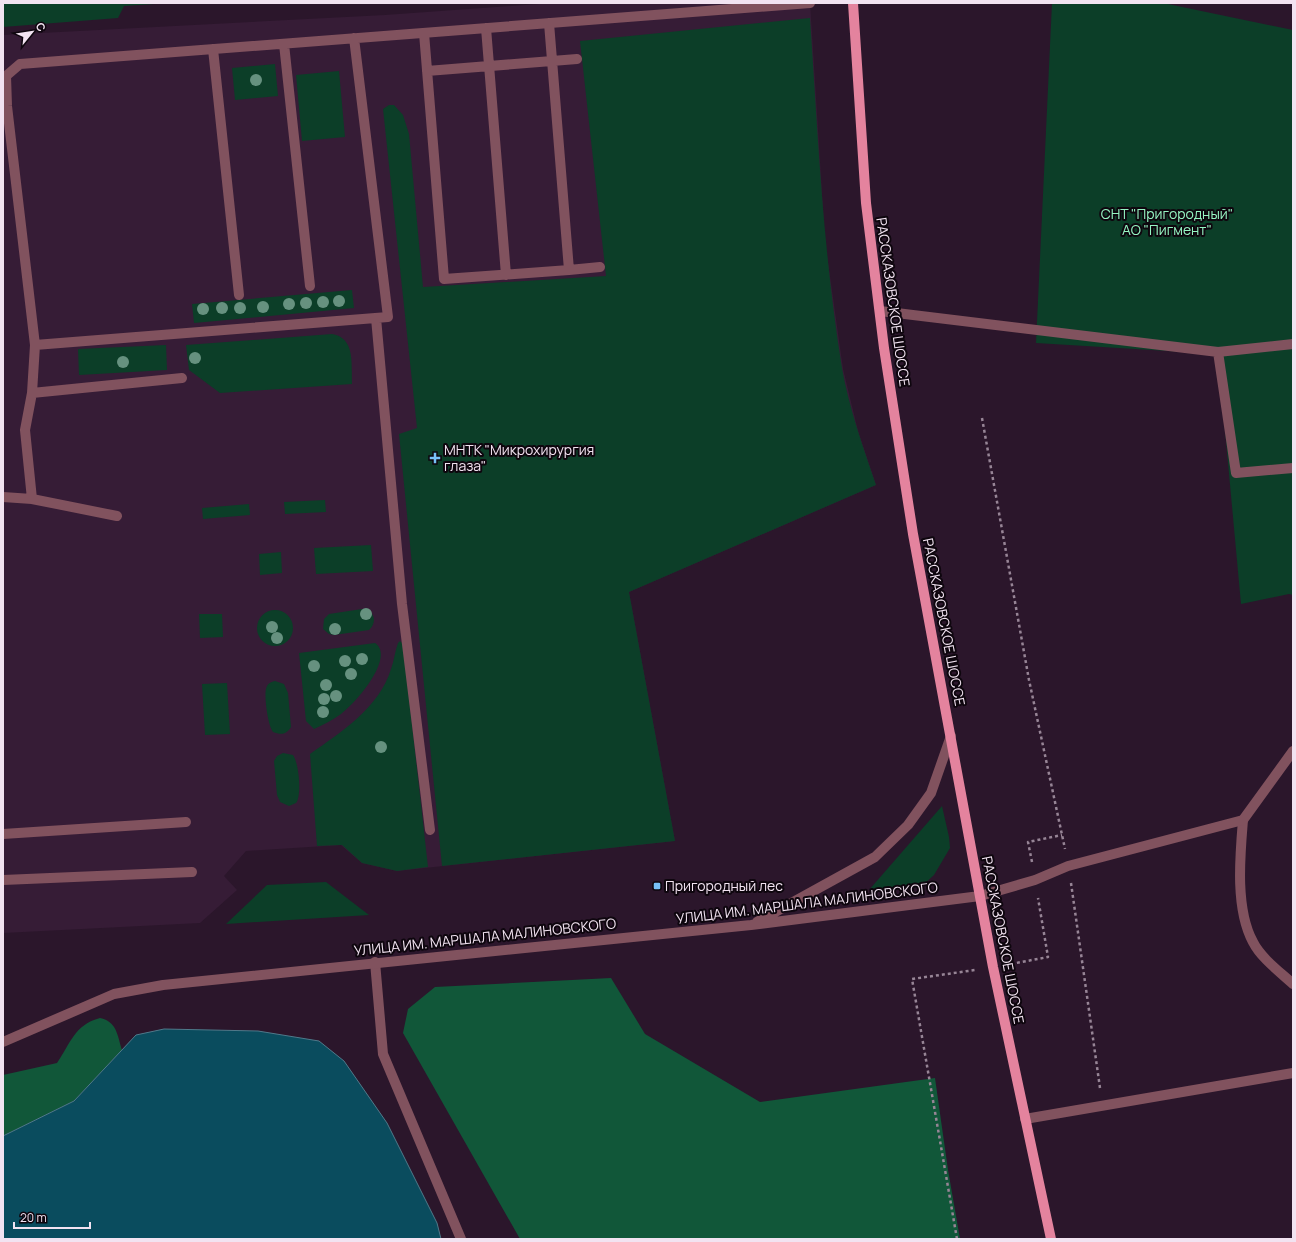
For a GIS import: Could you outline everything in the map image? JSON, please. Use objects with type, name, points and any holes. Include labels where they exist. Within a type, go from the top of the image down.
[{"type":"main road","name":"РАССКАЗОВСКОЕ ШОССЕ","points":[[854,3],[866,203],[880,311],[913,534],[993,968],[1051,1239]]},
{"type":"street","points":[[32,499],[25,430],[32,393],[35,345],[7,106],[6,76],[20,64],[810,3]]},
{"type":"street","points":[[549,23],[569,270]]},
{"type":"street","points":[[486,28],[506,275]]},
{"type":"street","points":[[424,33],[444,279],[600,267]]},
{"type":"street","points":[[35,345],[388,317],[354,38]]},
{"type":"street","points":[[284,44],[310,286]]},
{"type":"street","points":[[213,49],[239,295]]},
{"type":"street","points":[[427,71],[577,59]]},
{"type":"street","points":[[880,311],[1218,352],[1293,344]]},
{"type":"street","points":[[376,318],[402,604],[430,830]]},
{"type":"street","points":[[1218,352],[1236,473],[1293,468]]},
{"type":"street","points":[[32,393],[182,378]]},
{"type":"street","points":[[3,497],[32,499],[117,516]]},
{"type":"street","points":[[752,925],[875,857],[908,825],[932,793],[951,736]]},
{"type":"street","points":[[1293,751],[1243,820],[1238,870],[1245,923],[1253,943],[1272,965],[1293,984]]},
{"type":"street","name":"УЛИЦА ИМ. МАРШАЛА МАЛИНОВСКОГО","points":[[3,1042],[114,994],[163,985],[375,962],[752,925],[980,896],[1035,880],[1068,866],[1243,820]]},
{"type":"street","points":[[3,834],[186,822]]},
{"type":"street","points":[[3,880],[192,872]]},
{"type":"street","points":[[375,962],[383,1054],[461,1239]]},
{"type":"street","points":[[1025,1119],[1293,1073]]},
{"type":"path","points":[[982,418],[1029,680],[1068,866],[1103,1105]]},
{"type":"path","points":[[957,1239],[912,979],[993,968],[1048,957],[1028,842],[1062,835]]},
{"type":"shaded area","name":"МНТК \"Микрохирургия глаза\"","points":[[553,3],[810,3],[825,241],[843,369],[858,431],[876,485],[629,592],[675,841],[397,871],[362,863],[341,845],[246,851],[224,876],[237,890],[200,923],[3,933],[3,35],[385,15]]},
{"type":"green space","points":[[3,3],[170,3],[124,6],[118,18],[3,27]]},
{"type":"green space","name":"СНТ \"Пригородный\" АО \"Пигмент\"","points":[[1052,3],[1163,3],[1293,30],[1293,595],[1289,594],[1241,604],[1218,354],[1036,343]]},
{"type":"green space","points":[[810,18],[822,193],[835,324],[848,398],[876,485],[629,592],[675,841],[442,866],[399,434],[417,428],[383,109],[389,105],[394,105],[403,115],[409,134],[423,287],[606,276],[580,41]]},
{"type":"green space","points":[[275,64],[278,96],[235,100],[232,68]]},
{"type":"green space","points":[[339,71],[345,137],[302,141],[296,75]]},
{"type":"green space","points":[[352,290],[354,308],[194,323],[192,304]]},
{"type":"green space","points":[[332,334],[340,337],[349,347],[352,361],[352,384],[220,393],[189,370],[186,345]]},
{"type":"green space","points":[[166,345],[167,370],[79,375],[78,349]]},
{"type":"green space","points":[[325,500],[326,512],[285,514],[284,502]]},
{"type":"green space","points":[[249,504],[250,515],[203,519],[202,508]]},
{"type":"green space","points":[[371,545],[373,571],[316,574],[314,548]]},
{"type":"green space","points":[[281,552],[282,573],[260,575],[259,554]]},
{"type":"green space","points":[[362,609],[369,611],[373,616],[374,620],[372,627],[369,630],[334,635],[329,634],[323,629],[324,619],[329,614]]},
{"type":"green space","points":[[275,610],[285,613],[290,618],[293,628],[290,638],[285,643],[275,646],[265,643],[260,638],[257,628],[260,618],[265,613]]},
{"type":"green space","points":[[199,614],[222,614],[223,637],[200,638]]},
{"type":"green space","points":[[400,641],[403,644],[428,867],[397,871],[362,863],[342,845],[317,846],[310,754],[358,718],[378,696],[392,666],[398,643]]},
{"type":"green space","points":[[375,643],[380,650],[381,659],[371,680],[347,709],[328,722],[314,729],[306,721],[299,653]]},
{"type":"green space","points":[[275,681],[284,684],[288,693],[291,727],[283,734],[273,732],[267,711],[266,689],[269,684]]},
{"type":"green space","points":[[227,683],[230,734],[205,735],[202,684]]},
{"type":"green space","points":[[283,753],[293,755],[298,772],[298,799],[296,803],[289,806],[280,802],[277,795],[274,761],[277,756]]},
{"type":"green space","points":[[942,806],[950,848],[934,875],[921,887],[869,890]]},
{"type":"green space","points":[[326,882],[369,915],[226,924],[267,885]]},
{"type":"green space","points":[[611,978],[645,1034],[760,1102],[935,1078],[948,1170],[960,1239],[520,1239],[403,1033],[408,1009],[435,987]]},
{"type":"green space","points":[[100,1018],[110,1022],[116,1030],[122,1050],[74,1101],[3,1136],[3,1075],[57,1063],[79,1030],[91,1021]]},
{"type":"water","points":[[164,1029],[258,1031],[319,1041],[344,1061],[387,1123],[437,1223],[441,1239],[3,1239],[3,1136],[74,1101],[136,1035]]},
{"type":"place","name":"МНТК \"Микрохирургия глаза\"","points":[[435,458]]},
{"type":"place","name":"Пригородный лес","points":[[657,886]]}]
